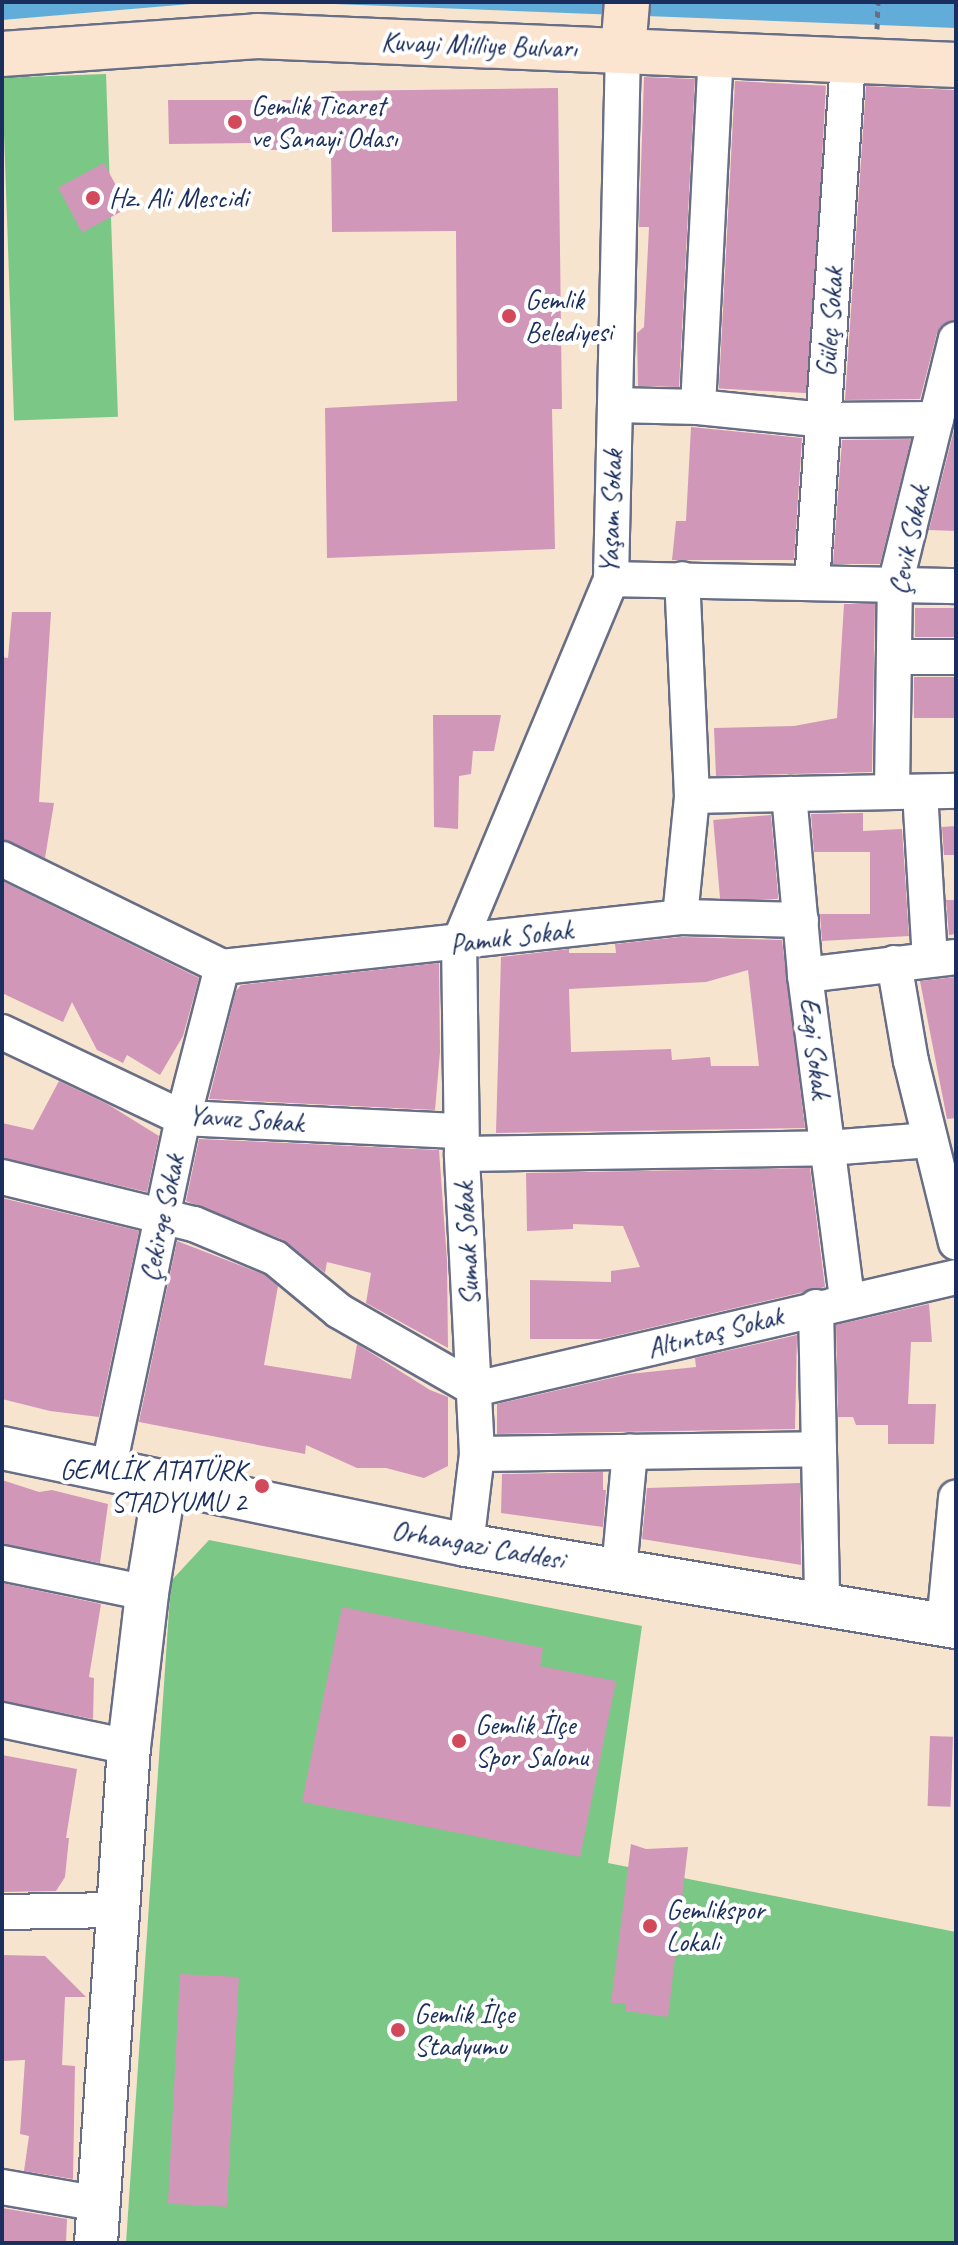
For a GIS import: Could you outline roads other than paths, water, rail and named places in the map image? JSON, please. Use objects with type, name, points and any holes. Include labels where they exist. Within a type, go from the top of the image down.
[{"type":"main road","points":[[623,51],[626,4]]},
{"type":"main road","name":"Kuvayi Milliye Bulvarı","points":[[2,54],[257,36],[956,65]]},
{"type":"street","name":"Yaşam Sokak","points":[[459,943],[611,579],[623,51]]},
{"type":"street","points":[[698,407],[716,55]]},
{"type":"street","name":"Güleç Sokak","points":[[812,583],[848,61]]},
{"type":"street","name":"Çevik Sokak","points":[[943,958],[906,792],[894,657],[895,585],[940,440],[956,339]]},
{"type":"street","points":[[615,405],[698,407],[823,420],[940,440]]},
{"type":"street","points":[[611,579],[956,586]]},
{"type":"street","points":[[680,917],[692,796],[682,579]]},
{"type":"street","points":[[894,657],[956,657]]},
{"type":"street","points":[[692,796],[956,791]]},
{"type":"street","name":"Ezgi Sokak","points":[[789,794],[805,975],[828,1148],[831,1304],[819,1449],[822,1604]]},
{"type":"street","points":[[2,859],[222,967]]},
{"type":"street","name":"Pamuk Sokak","points":[[222,967],[680,917],[801,920]]},
{"type":"street","name":"Sumak Sokak","points":[[459,943],[462,1143],[477,1454],[466,1545]]},
{"type":"street","points":[[805,975],[943,958]]},
{"type":"street","points":[[894,963],[911,1061],[956,1243]]},
{"type":"street","name":"Çekirge Sokak","points":[[108,1471],[183,1118],[222,967]]},
{"type":"street","name":"Yavuz Sokak","points":[[2,1032],[183,1118],[462,1143],[828,1148],[930,1140]]},
{"type":"street","points":[[2,1177],[194,1224],[275,1258],[339,1311],[475,1389]]},
{"type":"street","name":"Altıntaş Sokak","points":[[475,1389],[956,1277]]},
{"type":"street","name":"Orhangazi Caddesi","points":[[2,1448],[466,1545],[950,1626]]},
{"type":"street","points":[[477,1454],[819,1449]]},
{"type":"street","points":[[619,1570],[630,1452]]},
{"type":"street","points":[[2,2187],[98,2224],[116,1910],[129,1747],[147,1593],[165,1483]]},
{"type":"street","points":[[950,1626],[956,1498]]},
{"type":"street","points":[[2,1563],[147,1593]]},
{"type":"street","points":[[2,1720],[129,1747]]},
{"type":"street","points":[[2,1912],[116,1910]]},
{"type":"water","points":[[2,2],[214,2],[2,20]]},
{"type":"water","points":[[281,2],[956,2],[956,28]]},
{"type":"place","name":"Gemlik Ticaret ve Sanayi Odası","points":[[235,122]]},
{"type":"place","name":"Hz. Ali Mescidi","points":[[93,198]]},
{"type":"place","name":"Gemlik Belediyesi","points":[[509,316]]},
{"type":"place","name":"GEMLİK ATATÜRK STADYUMU 2","points":[[262,1486]]},
{"type":"place","name":"Gemlik İlçe Spor Salonu","points":[[459,1741]]},
{"type":"place","name":"Gemlikspor Lokali","points":[[650,1926]]},
{"type":"place","name":"Gemlik İlçe Stadyumu","points":[[398,2030]]}]
